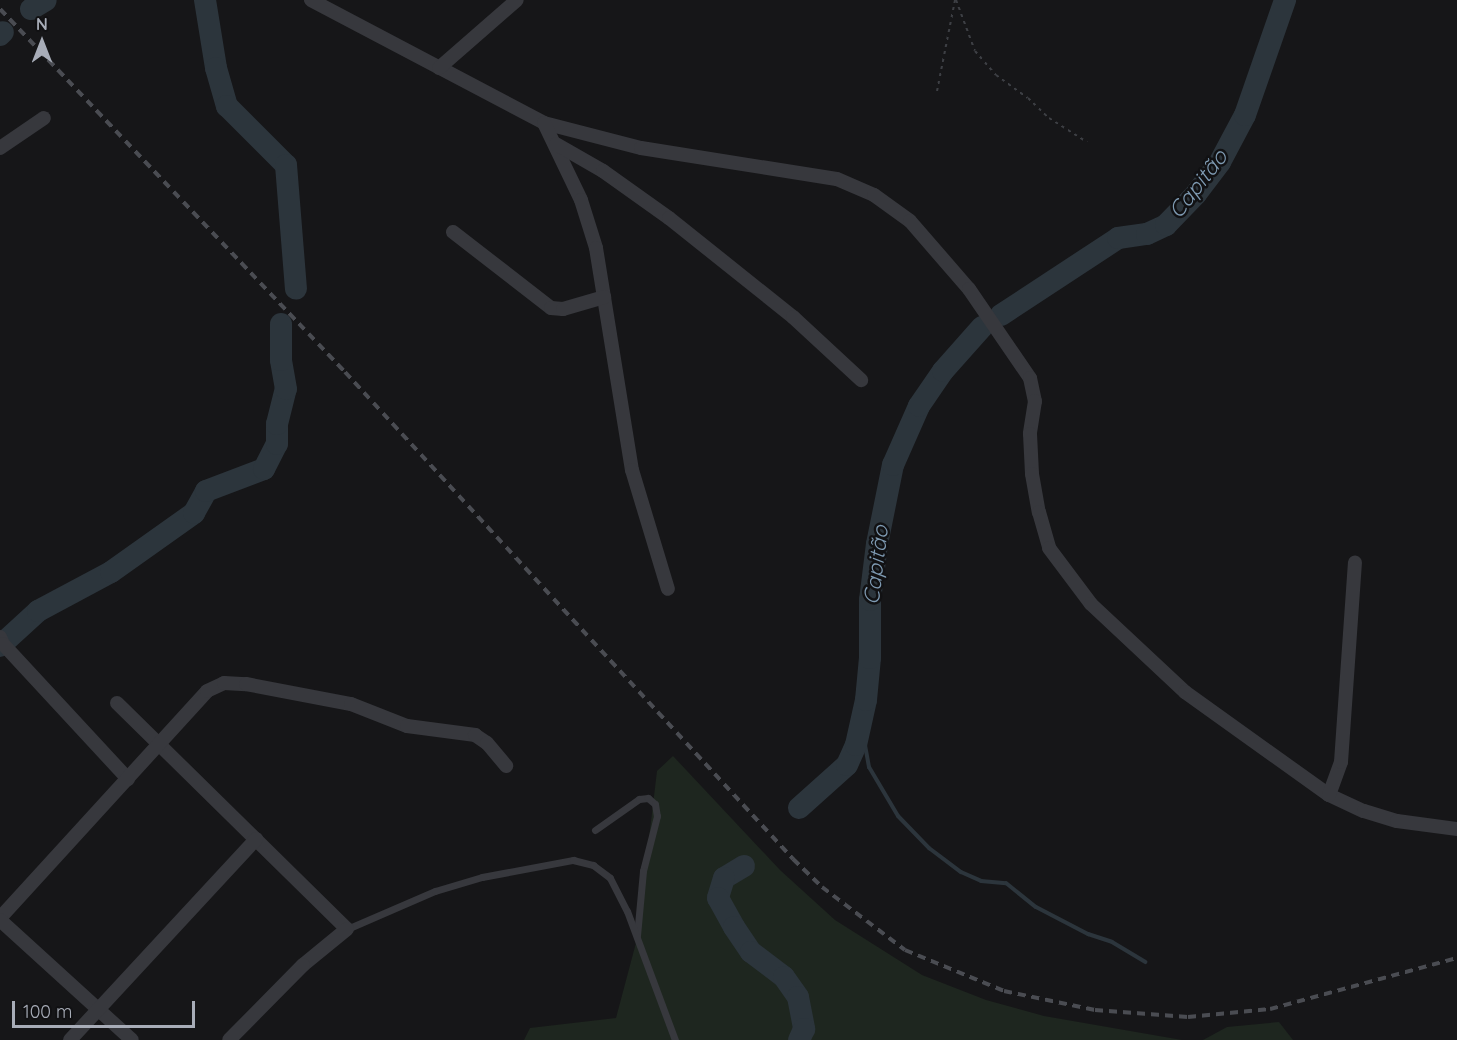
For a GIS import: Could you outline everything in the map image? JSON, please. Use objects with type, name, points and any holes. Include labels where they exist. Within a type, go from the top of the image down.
[{"type":"street","points":[[311,0],[544,123],[641,148],[837,179],[874,195],[910,221],[969,288],[1030,378],[1035,401],[1030,434],[1032,474],[1049,548],[1091,604],[1185,692],[1329,795],[1364,811],[1397,821],[1457,829]]},
{"type":"street","points":[[439,68],[518,0]]},
{"type":"street","points":[[0,148],[44,118]]},
{"type":"street","points":[[544,123],[556,144],[584,210],[596,248],[632,470],[668,589]]},
{"type":"street","points":[[556,144],[603,171],[669,218],[793,317],[861,380]]},
{"type":"street","points":[[453,232],[551,308],[563,309],[604,297]]},
{"type":"street","points":[[1329,795],[1341,762],[1355,562]]},
{"type":"street","points":[[0,637],[3,644],[128,779]]},
{"type":"street","points":[[132,1040],[0,919],[207,691],[224,683],[246,684],[351,704],[407,726],[475,735],[487,743],[506,766]]},
{"type":"street","points":[[117,703],[347,929],[303,965],[229,1040]]},
{"type":"street","points":[[70,1040],[256,839]]},
{"type":"lane","points":[[595,830],[639,799],[648,798],[655,804],[657,816],[643,871],[637,939]]},
{"type":"lane","points":[[347,929],[435,891],[482,877],[573,861],[593,865],[610,878],[637,939],[675,1040]]},
{"type":"path","points":[[938,92],[955,0]]},
{"type":"path","points":[[955,0],[975,51],[996,75],[1028,98],[1049,118],[1087,142]]},
{"type":"shaded area","points":[[673,756],[780,870],[835,920],[922,975],[986,1000],[1044,1016],[1182,1040],[524,1040],[530,1028],[616,1018],[637,939],[657,771]]},
{"type":"shaded area","points":[[1279,1022],[1293,1040],[1203,1040],[1227,1027]]},
{"type":"waterway","points":[[31,9],[46,0]]},
{"type":"waterway","points":[[205,0],[216,68],[227,106],[286,165],[296,289]]},
{"type":"waterway","name":"Capitão","points":[[1001,315],[1118,238],[1147,234],[1166,225],[1196,194],[1220,162],[1245,115],[1285,0]]},
{"type":"waterway","points":[[0,35],[3,32]]},
{"type":"waterway","points":[[0,646],[38,611],[111,572],[194,513],[206,491],[264,469],[277,444],[277,424],[286,389],[281,360],[281,324]]},
{"type":"waterway","name":"Capitão","points":[[799,808],[847,765],[856,745],[866,700],[870,658],[870,600],[877,544],[893,465],[919,406],[943,371],[982,327]]},
{"type":"waterway","points":[[861,723],[869,767],[898,816],[929,848],[961,872],[981,881],[1006,883],[1036,907],[1088,934],[1112,942],[1145,962]]},
{"type":"waterway","name":"Capitão","points":[[744,866],[724,878],[718,898],[751,952],[784,977],[798,997],[804,1029],[799,1040]]},
{"type":"railway","points":[[0,9],[345,372],[793,859],[822,887],[905,950],[1004,991],[1095,1010],[1188,1017],[1270,1009],[1457,958]]}]
